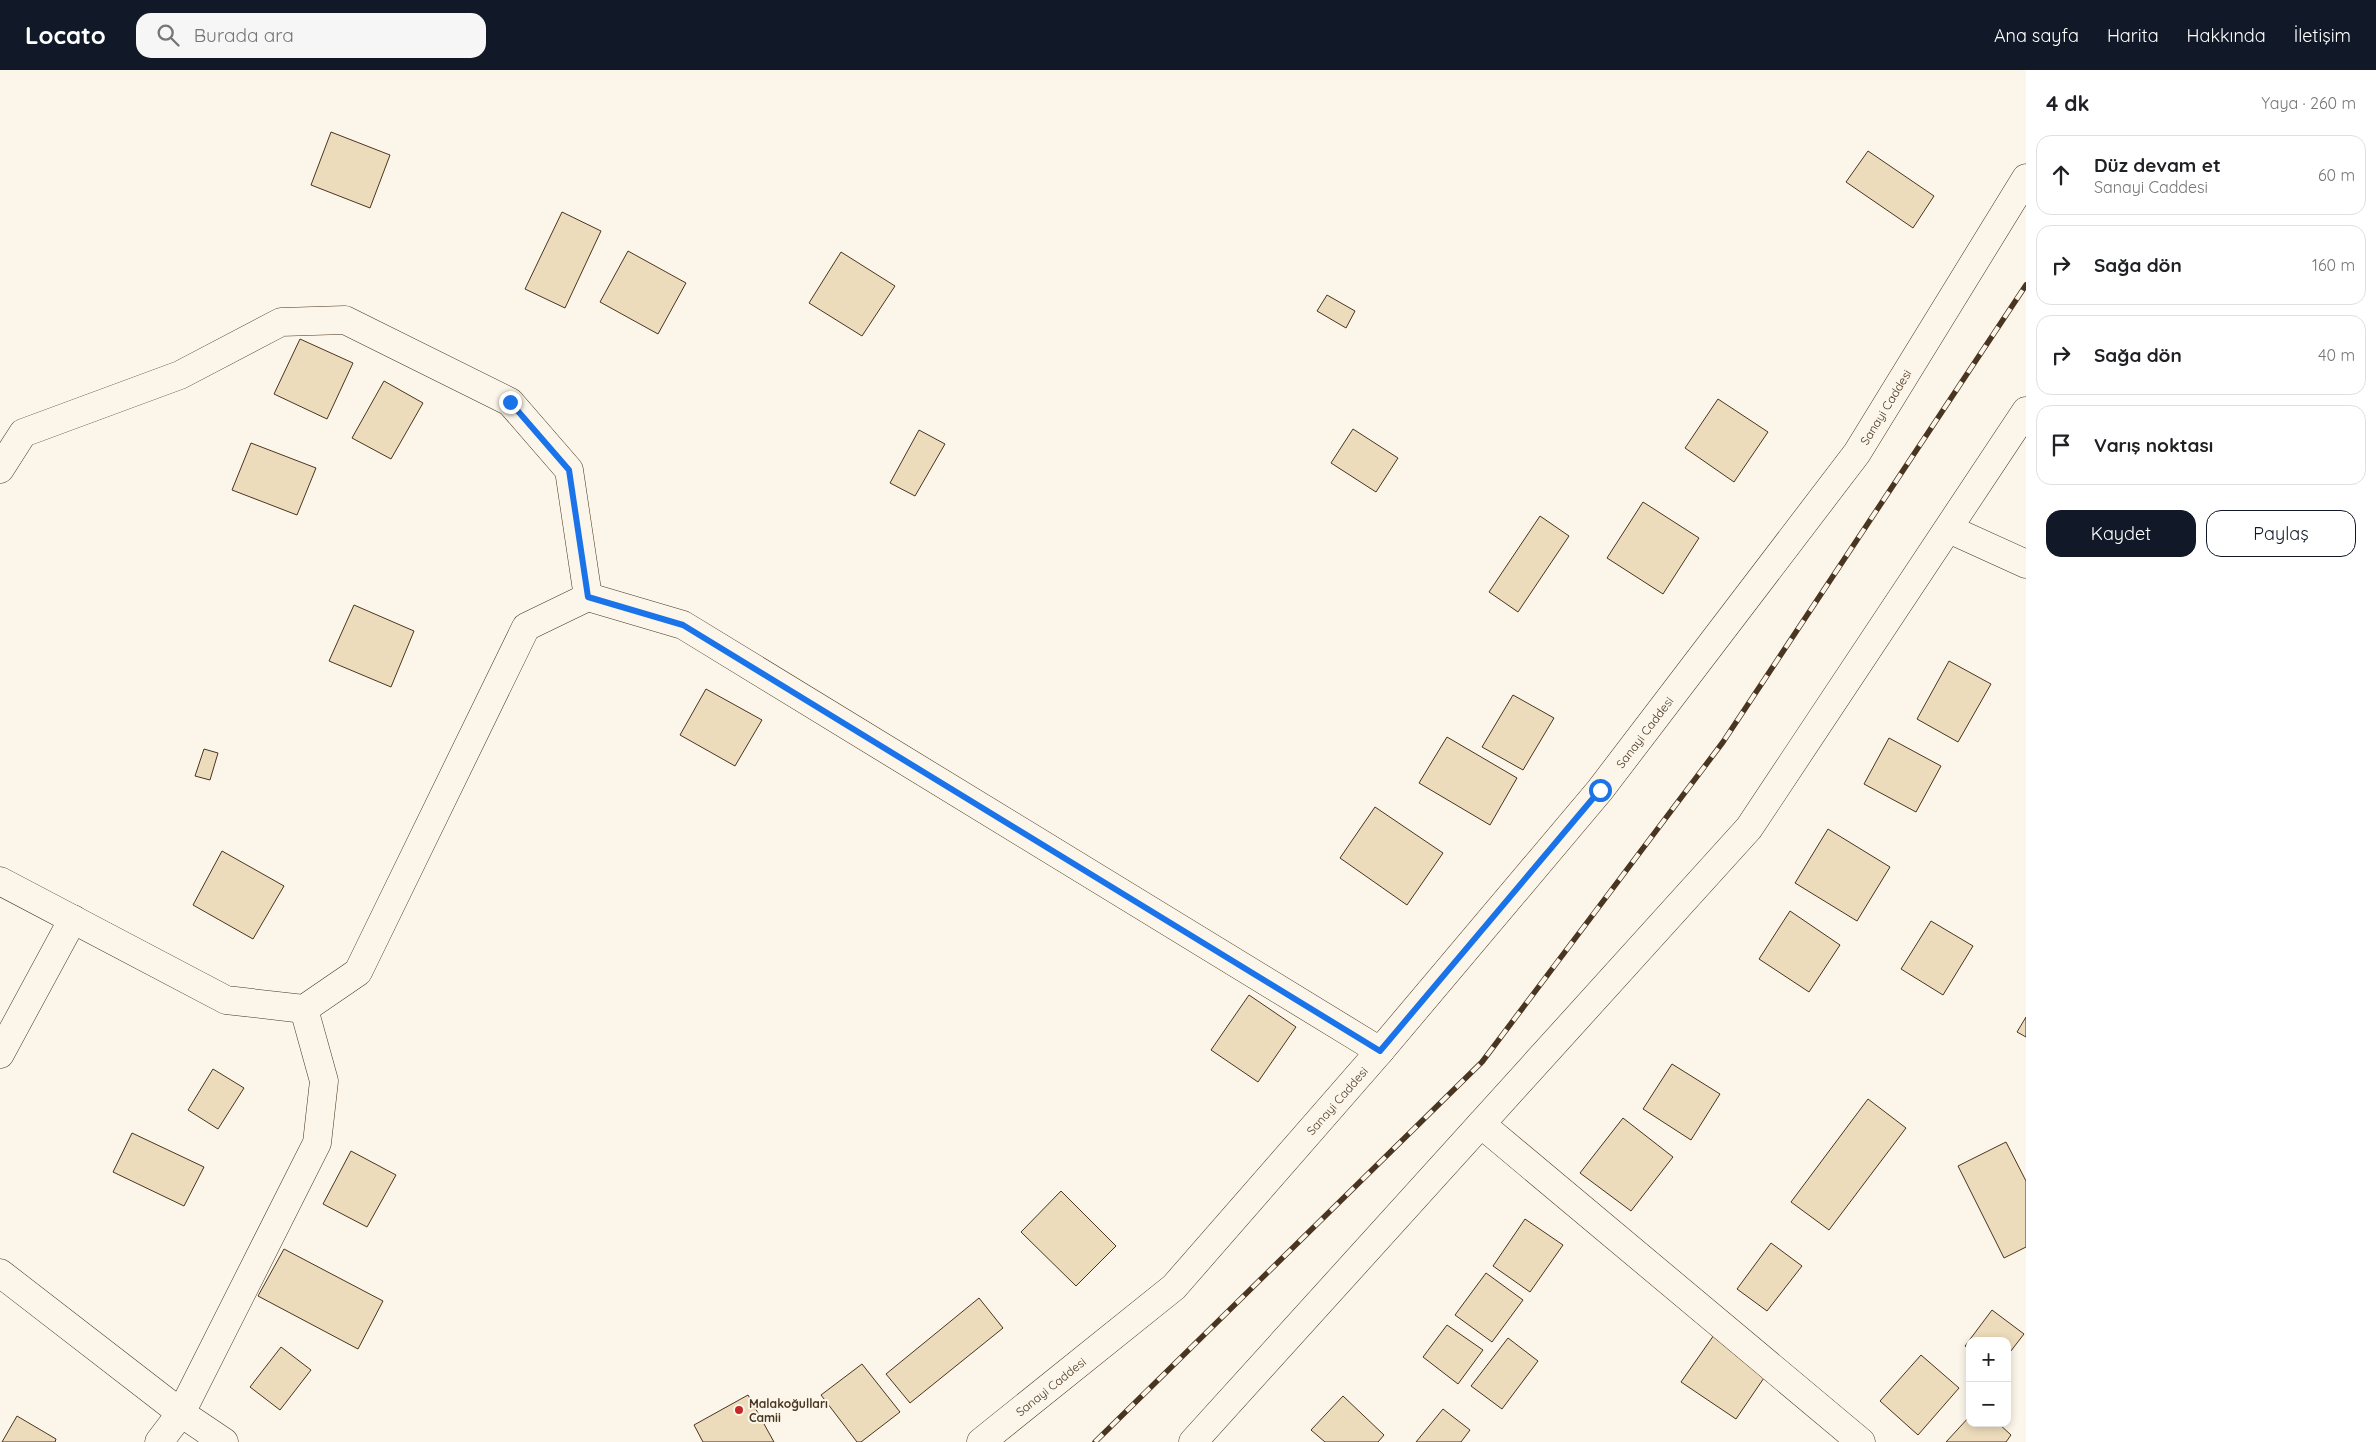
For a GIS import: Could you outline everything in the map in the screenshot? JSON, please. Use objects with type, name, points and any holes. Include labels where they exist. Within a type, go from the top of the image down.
[{"type":"street","name":"Sanayi Caddesi","points":[[981,1442],[1174,1286],[1380,1051],[1600,790],[1858,453],[2026,178]]},
{"type":"street","points":[[0,469],[23,433],[180,375],[281,322],[345,320],[510,402],[569,470],[588,597]]},
{"type":"street","points":[[1193,1442],[1749,828],[2026,411]]},
{"type":"street","points":[[1949,528],[2026,564]]},
{"type":"street","points":[[0,881],[226,1000],[304,1009],[358,972],[526,627],[588,597],[683,625],[1380,1051]]},
{"type":"street","points":[[0,1054],[73,919]]},
{"type":"street","points":[[159,1442],[181,1413],[316,1143],[324,1081],[304,1009]]},
{"type":"street","points":[[1481,1124],[1861,1442]]},
{"type":"street","points":[[0,1273],[181,1413],[224,1442]]},
{"type":"building","points":[[331,132],[390,155],[370,208],[311,185]]},
{"type":"building","points":[[1868,151],[1934,196],[1913,228],[1846,182]]},
{"type":"building","points":[[562,212],[601,231],[565,308],[525,289]]},
{"type":"building","points":[[628,251],[686,283],[658,334],[600,302]]},
{"type":"building","points":[[841,252],[895,286],[862,336],[809,303]]},
{"type":"building","points":[[1327,295],[1355,311],[1346,328],[1317,311]]},
{"type":"building","points":[[300,339],[353,363],[327,419],[274,394]]},
{"type":"building","points":[[384,381],[423,403],[391,459],[352,438]]},
{"type":"building","points":[[1718,399],[1768,432],[1734,482],[1685,448]]},
{"type":"building","points":[[1353,429],[1398,458],[1376,492],[1331,463]]},
{"type":"building","points":[[919,430],[945,444],[915,496],[890,483]]},
{"type":"building","points":[[251,443],[316,468],[297,515],[232,490]]},
{"type":"building","points":[[1643,502],[1699,538],[1663,594],[1607,558]]},
{"type":"building","points":[[1540,516],[1569,536],[1518,612],[1489,592]]},
{"type":"building","points":[[354,605],[414,631],[391,687],[329,661]]},
{"type":"building","points":[[1949,661],[1991,684],[1958,742],[1917,719]]},
{"type":"building","points":[[706,689],[762,720],[735,766],[680,735]]},
{"type":"building","points":[[1513,695],[1554,718],[1523,770],[1482,747]]},
{"type":"building","points":[[1447,737],[1517,778],[1490,825],[1419,783]]},
{"type":"building","points":[[1889,738],[1941,766],[1916,812],[1864,784]]},
{"type":"building","points":[[204,749],[218,753],[210,780],[195,776]]},
{"type":"building","points":[[1375,807],[1443,853],[1407,905],[1340,858]]},
{"type":"building","points":[[1828,829],[1890,867],[1857,921],[1795,883]]},
{"type":"building","points":[[222,851],[284,886],[253,939],[193,905]]},
{"type":"building","points":[[1790,911],[1840,945],[1809,992],[1759,959]]},
{"type":"building","points":[[1931,921],[1973,946],[1943,995],[1901,969]]},
{"type":"building","points":[[1249,995],[1296,1027],[1258,1082],[1211,1050]]},
{"type":"building","points":[[2026,1017],[2026,1037],[2017,1032]]},
{"type":"building","points":[[1672,1064],[1720,1094],[1691,1140],[1643,1109]]},
{"type":"building","points":[[213,1069],[244,1088],[218,1129],[188,1110]]},
{"type":"building","points":[[1868,1099],[1906,1128],[1829,1230],[1791,1202]]},
{"type":"building","points":[[1623,1118],[1673,1157],[1631,1211],[1580,1173]]},
{"type":"building","points":[[132,1133],[204,1167],[184,1206],[113,1172]]},
{"type":"building","points":[[2006,1142],[2026,1181],[2026,1247],[2004,1258],[1958,1166]]},
{"type":"building","points":[[351,1151],[396,1175],[367,1227],[323,1204]]},
{"type":"building","points":[[1061,1191],[1116,1246],[1076,1286],[1021,1232]]},
{"type":"building","points":[[1525,1219],[1563,1245],[1530,1292],[1493,1266]]},
{"type":"building","points":[[1771,1243],[1802,1266],[1767,1311],[1737,1289]]},
{"type":"building","points":[[284,1249],[383,1301],[358,1349],[258,1296]]},
{"type":"building","points":[[1486,1273],[1523,1300],[1492,1342],[1455,1315]]},
{"type":"building","points":[[979,1298],[1003,1328],[910,1403],[886,1374]]},
{"type":"building","points":[[1992,1310],[2024,1334],[2011,1351],[2011,1337],[1972,1337]]},
{"type":"building","points":[[1447,1325],[1483,1350],[1458,1384],[1423,1357]]},
{"type":"building","points":[[1714,1335],[1768,1372],[1736,1419],[1681,1382]]},
{"type":"building","points":[[1508,1338],[1538,1361],[1502,1409],[1471,1386]]},
{"type":"building","points":[[281,1347],[311,1370],[280,1410],[250,1387]]},
{"type":"building","points":[[1921,1355],[1959,1388],[1918,1435],[1880,1401]]},
{"type":"building","points":[[862,1364],[900,1412],[861,1442],[857,1442],[821,1395]]},
{"type":"building","name":"Malakoğulları Camii","points":[[748,1395],[774,1442],[703,1442],[694,1425]]},
{"type":"building","points":[[1343,1396],[1384,1435],[1378,1442],[1325,1442],[1311,1430]]},
{"type":"building","points":[[1443,1409],[1470,1430],[1461,1442],[1416,1442]]},
{"type":"building","points":[[17,1416],[56,1439],[55,1442],[2,1442]]},
{"type":"building","points":[[1966,1420],[1966,1427],[2002,1427],[2011,1435],[2006,1442],[1946,1442]]},
{"type":"railway","points":[[1095,1442],[1482,1062],[1723,742],[2026,285]]},
{"type":"place","name":"Malakoğulları Camii","points":[[739,1410]]},
{"type":"route","points":[[510,402],[569,470],[588,597],[683,625],[1380,1051],[1600,790]]}]
